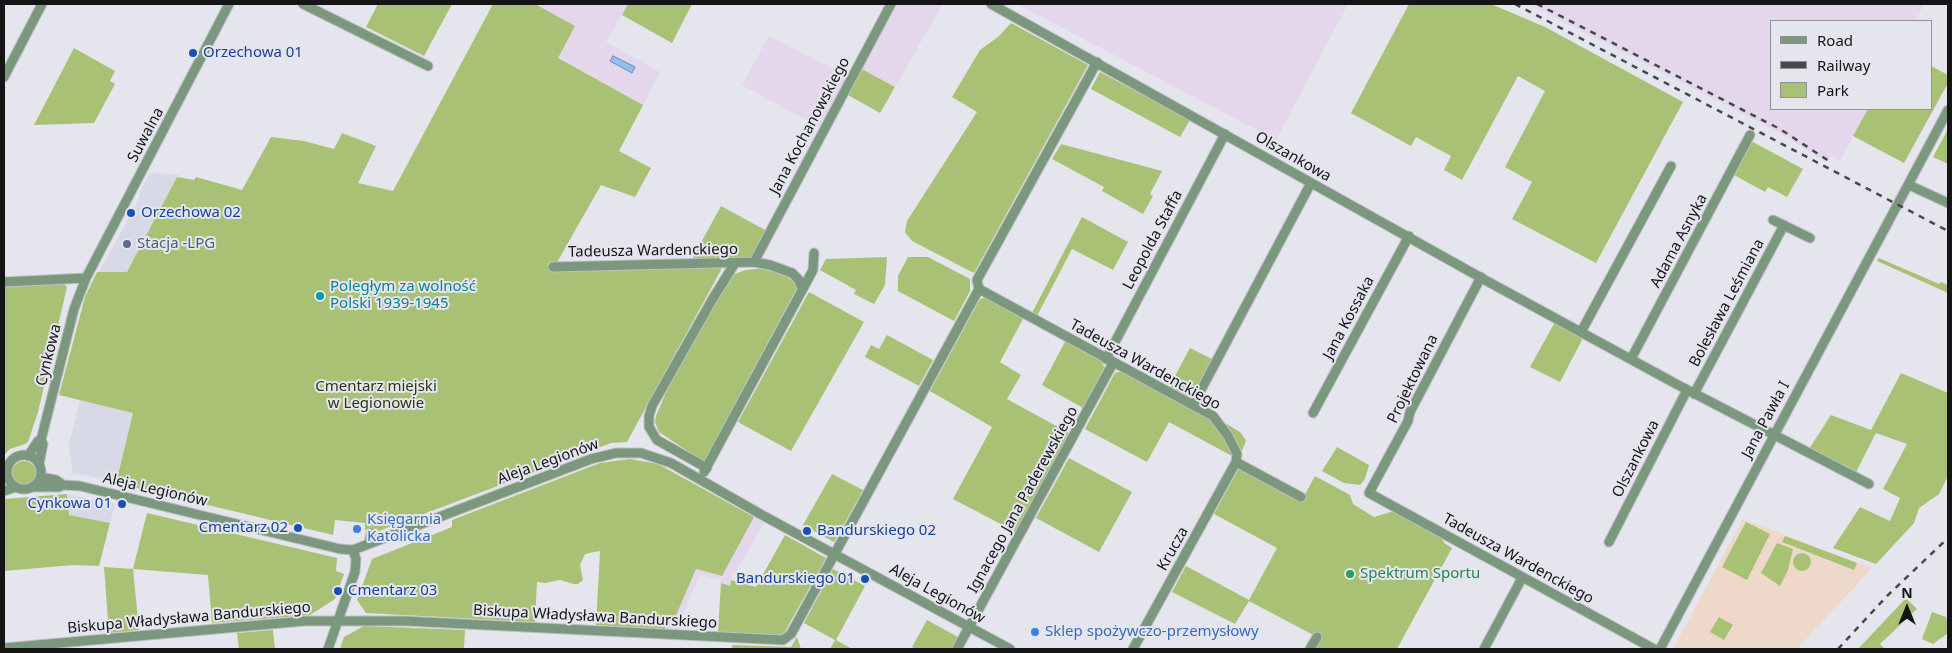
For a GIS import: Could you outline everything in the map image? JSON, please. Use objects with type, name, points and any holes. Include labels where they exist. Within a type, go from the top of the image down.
[{"type":"street","points":[[4,77],[42,4]]},
{"type":"street","name":"Suwalna","points":[[86,278],[229,4]]},
{"type":"street","points":[[303,4],[428,66]]},
{"type":"street","name":"Jana Kochanowskiego","points":[[754,262],[891,4]]},
{"type":"street","name":"Olszankowa","points":[[991,4],[1691,392],[1869,484]]},
{"type":"street","name":"Biskupa Władysława Bandurskiego","points":[[4,648],[86,645],[305,621],[405,621],[783,640],[791,634],[979,290],[978,280],[1097,62]]},
{"type":"street","name":"Jana Pawła I","points":[[1660,649],[1948,110]]},
{"type":"street","name":"Leopolda Staffa","points":[[1110,361],[1226,134]]},
{"type":"street","name":"Adama Asnyka","points":[[1631,359],[1750,135]]},
{"type":"street","points":[[1582,332],[1671,166]]},
{"type":"street","points":[[1193,405],[1311,183]]},
{"type":"street","points":[[1909,185],[1948,203]]},
{"type":"street","points":[[1773,220],[1810,238]]},
{"type":"street","name":"Bolesława Leśmiana","points":[[1691,392],[1784,225]]},
{"type":"street","name":"Jana Kossaka","points":[[1313,413],[1409,236]]},
{"type":"street","points":[[700,479],[813,270],[814,252]]},
{"type":"street","name":"Tadeusza Wardenckiego","points":[[553,266],[754,262],[770,265],[792,273],[800,280],[802,290]]},
{"type":"street","points":[[707,468],[657,440],[649,427],[649,416],[652,406],[707,308],[736,263]]},
{"type":"street","name":"Projektowana","points":[[1369,493],[1481,277]]},
{"type":"street","points":[[4,282],[86,278]]},
{"type":"street","name":"Cynkowa","points":[[39,464],[43,444],[41,440],[74,309],[86,278]]},
{"type":"street","name":"Tadeusza Wardenckiego","points":[[979,290],[1193,405],[1218,421],[1228,436],[1236,454],[1236,462]]},
{"type":"street","name":"Ignacego Jana Paderewskiego","points":[[957,649],[1110,361]]},
{"type":"street","name":"Olszankowa","points":[[1609,542],[1691,392]]},
{"type":"street","name":"Cynkowa","points":[[28,456],[38,441],[41,440]]},
{"type":"street","name":"Aleja Legionów","points":[[32,487],[80,486],[340,549],[352,550],[580,462],[609,454],[635,452],[671,463],[762,515],[1010,649]]},
{"type":"street","points":[[19,456],[34,458],[39,464],[40,476],[38,482],[32,487],[25,489],[16,487],[6,480],[12,461],[19,456]]},
{"type":"street","points":[[1236,462],[1302,497]]},
{"type":"street","name":"Krucza","points":[[1133,649],[1236,462]]},
{"type":"street","name":"Aleja Legionów","points":[[40,476],[56,480],[63,485]]},
{"type":"street","points":[[4,491],[16,487]]},
{"type":"street","name":"Tadeusza Wardenckiego","points":[[1369,493],[1654,649]]},
{"type":"street","points":[[369,544],[371,533]]},
{"type":"street","points":[[328,649],[355,572],[355,557],[352,550]]},
{"type":"street","points":[[1484,649],[1522,578]]},
{"type":"street","points":[[1310,649],[1317,637]]},
{"type":"shaded area","points":[[535,4],[628,4],[606,42],[660,72],[643,105],[557,58],[575,26]]},
{"type":"shaded area","points":[[894,4],[943,4],[895,87],[860,68]]},
{"type":"shaded area","points":[[1017,4],[1348,4],[1276,140]]},
{"type":"shaded area","points":[[1529,4],[1924,4],[1916,20],[1770,20],[1770,110],[1867,110],[1840,161],[1831,155],[1825,162],[1780,133]]},
{"type":"shaded area","points":[[769,36],[849,77],[831,106],[823,129],[742,85]]},
{"type":"shaded area","points":[[150,173],[179,175],[127,272],[99,272],[138,201],[140,192]]},
{"type":"shaded area","points":[[80,399],[133,413],[116,483],[83,474],[73,474],[69,446]]},
{"type":"shaded area","points":[[67,494],[115,504],[110,523],[69,515]]},
{"type":"shaded area","points":[[754,517],[764,523],[731,580],[730,586],[721,583],[720,580],[700,575],[680,620],[680,629],[665,629],[666,620],[674,620],[696,569],[722,576]]},
{"type":"shaded area","points":[[1743,519],[1872,568],[1797,649],[1673,649]]},
{"type":"green space","points":[[378,4],[452,4],[424,56],[366,27]]},
{"type":"green space","name":"Cmentarz miejski w Legionowie","points":[[493,4],[535,4],[575,26],[558,58],[643,105],[619,151],[651,168],[635,197],[601,185],[556,264],[549,265],[549,270],[721,266],[721,270],[627,442],[611,443],[379,531],[365,530],[365,523],[335,520],[333,535],[116,483],[133,413],[59,395],[85,297],[97,272],[127,272],[177,177],[194,180],[196,177],[242,190],[271,137],[304,141],[334,149],[342,133],[376,146],[358,183],[393,191]]},
{"type":"green space","points":[[628,4],[692,4],[672,43],[622,15]]},
{"type":"green space","points":[[1409,4],[1491,4],[1545,27],[1683,102],[1596,263],[1512,219],[1532,182],[1505,167],[1545,91],[1518,76],[1462,180],[1444,170],[1451,156],[1416,137],[1411,146],[1351,113]]},
{"type":"green space","points":[[1011,23],[1088,65],[974,273],[912,241],[905,232],[907,221],[977,112],[952,97],[980,50],[998,37]]},
{"type":"green space","points":[[74,48],[115,71],[110,81],[115,84],[94,123],[34,125]]},
{"type":"green space","points":[[1932,67],[1948,75],[1948,83],[1904,163],[1853,136],[1867,110],[1932,110]]},
{"type":"green space","points":[[860,68],[895,87],[880,113],[846,94]]},
{"type":"green space","points":[[1100,72],[1190,120],[1180,137],[1091,89]]},
{"type":"green space","points":[[1948,129],[1948,164],[1933,157]]},
{"type":"green space","points":[[1751,141],[1803,169],[1787,197],[1768,187],[1765,192],[1734,175]]},
{"type":"green space","points":[[1061,144],[1162,171],[1150,194],[1153,196],[1143,214],[1102,191],[1104,187],[1052,159]]},
{"type":"green space","points":[[721,206],[767,231],[752,260],[691,261]]},
{"type":"green space","points":[[1082,217],[1128,242],[1113,270],[1072,249],[1038,314],[1039,317],[1032,313]]},
{"type":"green space","points":[[887,257],[885,285],[874,304],[854,294],[856,290],[820,270],[826,259]]},
{"type":"green space","points":[[908,257],[928,257],[970,279],[970,291],[954,321],[898,291],[898,276]]},
{"type":"green space","points":[[1879,258],[1939,284],[1941,282],[1948,285],[1948,293],[1877,261]]},
{"type":"green space","points":[[767,268],[785,275],[798,286],[704,462],[659,432],[655,422],[656,416],[673,376],[728,281],[735,274],[745,270]]},
{"type":"green space","points":[[64,284],[67,287],[38,412],[28,442],[10,449],[4,455],[4,286]]},
{"type":"green space","points":[[809,292],[864,322],[791,451],[738,422]]},
{"type":"green space","points":[[987,297],[1024,317],[1000,362],[1021,375],[1007,399],[1069,433],[1016,532],[953,499],[992,427],[930,391],[980,299]]},
{"type":"green space","points":[[1555,322],[1583,338],[1560,382],[1530,367]]},
{"type":"green space","points":[[887,335],[933,360],[919,386],[865,357],[871,345],[879,349]]},
{"type":"green space","points":[[1066,340],[1102,360],[1104,368],[1083,408],[1042,385]]},
{"type":"green space","points":[[1190,348],[1214,360],[1193,400],[1169,387]]},
{"type":"green space","points":[[1123,371],[1215,421],[1231,448],[1232,456],[1169,422],[1147,462],[1085,429],[1115,373]]},
{"type":"green space","points":[[1901,373],[1948,393],[1948,476],[1939,494],[1919,508],[1914,523],[1876,564],[1833,548],[1860,507],[1890,521],[1900,498],[1883,489],[1907,444],[1876,433],[1855,474],[1809,449],[1831,415],[1871,430]]},
{"type":"green space","points":[[1225,423],[1240,432],[1245,439],[1246,441],[1241,453]]},
{"type":"green space","points":[[1337,447],[1369,465],[1365,479],[1360,485],[1344,483],[1322,471]]},
{"type":"green space","points":[[1069,458],[1132,492],[1099,552],[1036,518]]},
{"type":"green space","points":[[630,459],[658,464],[754,517],[722,576],[696,569],[674,620],[667,620],[665,629],[596,625],[600,551],[585,554],[580,565],[583,580],[578,584],[560,580],[545,583],[537,582],[535,622],[366,613],[357,600],[372,559],[452,527],[452,520],[600,463]]},
{"type":"green space","points":[[24,461],[33,464],[36,473],[33,482],[24,485],[15,482],[12,473],[15,464]]},
{"type":"green space","name":"Spektrum Sportu","points":[[1239,468],[1302,500],[1315,476],[1350,495],[1353,504],[1374,517],[1394,511],[1441,536],[1444,543],[1452,548],[1397,649],[1316,649],[1321,639],[1249,601],[1235,624],[1172,592],[1186,566],[1249,600],[1277,548],[1214,514]]},
{"type":"green space","points":[[832,474],[863,490],[834,542],[803,525]]},
{"type":"green space","points":[[67,494],[69,515],[110,523],[99,566],[73,565],[4,571],[4,499]]},
{"type":"green space","points":[[147,513],[337,558],[336,571],[344,574],[335,599],[310,615],[212,623],[208,575],[133,569]]},
{"type":"green space","points":[[1746,522],[1770,534],[1747,580],[1722,567]]},
{"type":"green space","points":[[785,535],[826,558],[783,635],[718,632],[721,583],[730,586],[731,580],[756,587]]},
{"type":"green space","points":[[1785,536],[1857,563],[1854,570],[1782,542]]},
{"type":"green space","points":[[1777,543],[1793,549],[1788,570],[1780,586],[1761,573]]},
{"type":"green space","points":[[1802,553],[1808,556],[1811,562],[1808,568],[1802,571],[1796,568],[1793,562],[1796,556]]},
{"type":"green space","points":[[104,567],[133,569],[139,630],[109,633]]},
{"type":"green space","points":[[833,569],[865,586],[836,640],[852,649],[830,649],[835,640],[804,623]]},
{"type":"green space","points":[[1906,598],[1917,609],[1880,644],[1885,649],[1858,649]]},
{"type":"green space","points":[[1932,612],[1946,617],[1948,625],[1948,633],[1933,644],[1922,639]]},
{"type":"green space","points":[[1719,617],[1733,625],[1724,640],[1710,632]]},
{"type":"green space","points":[[927,620],[958,637],[952,649],[917,649],[912,647]]},
{"type":"green space","points":[[364,626],[465,630],[464,649],[340,649],[344,637]]},
{"type":"green space","points":[[273,630],[275,649],[239,649],[237,633]]},
{"type":"green space","points":[[797,637],[801,649],[732,649],[732,645],[791,647]]},
{"type":"water","points":[[613,56],[635,67],[632,73],[610,61]]},
{"type":"railway","points":[[1515,4],[1948,231]]},
{"type":"railway","points":[[1537,4],[1780,129],[1832,163]]},
{"type":"railway","points":[[1838,649],[1887,596],[1948,538]]},
{"type":"place","name":"Orzechowa 01","points":[[193,53]]},
{"type":"place","name":"Orzechowa 02","points":[[131,213]]},
{"type":"place","name":"Stacja -LPG","points":[[127,244]]},
{"type":"place","name":"Poległym za wolność Polski 1939-1945","points":[[320,296]]},
{"type":"place","name":"Cynkowa 01","points":[[122,504]]},
{"type":"place","name":"Cmentarz 02","points":[[298,528]]},
{"type":"place","name":"Księgarnia Katolicka","points":[[357,529]]},
{"type":"place","name":"Bandurskiego 02","points":[[807,531]]},
{"type":"place","name":"Spektrum Sportu","points":[[1350,574]]},
{"type":"place","name":"Bandurskiego 01","points":[[865,579]]},
{"type":"place","name":"Cmentarz 03","points":[[338,591]]},
{"type":"place","name":"Sklep spożywczo-przemysłowy","points":[[1035,632]]}]
